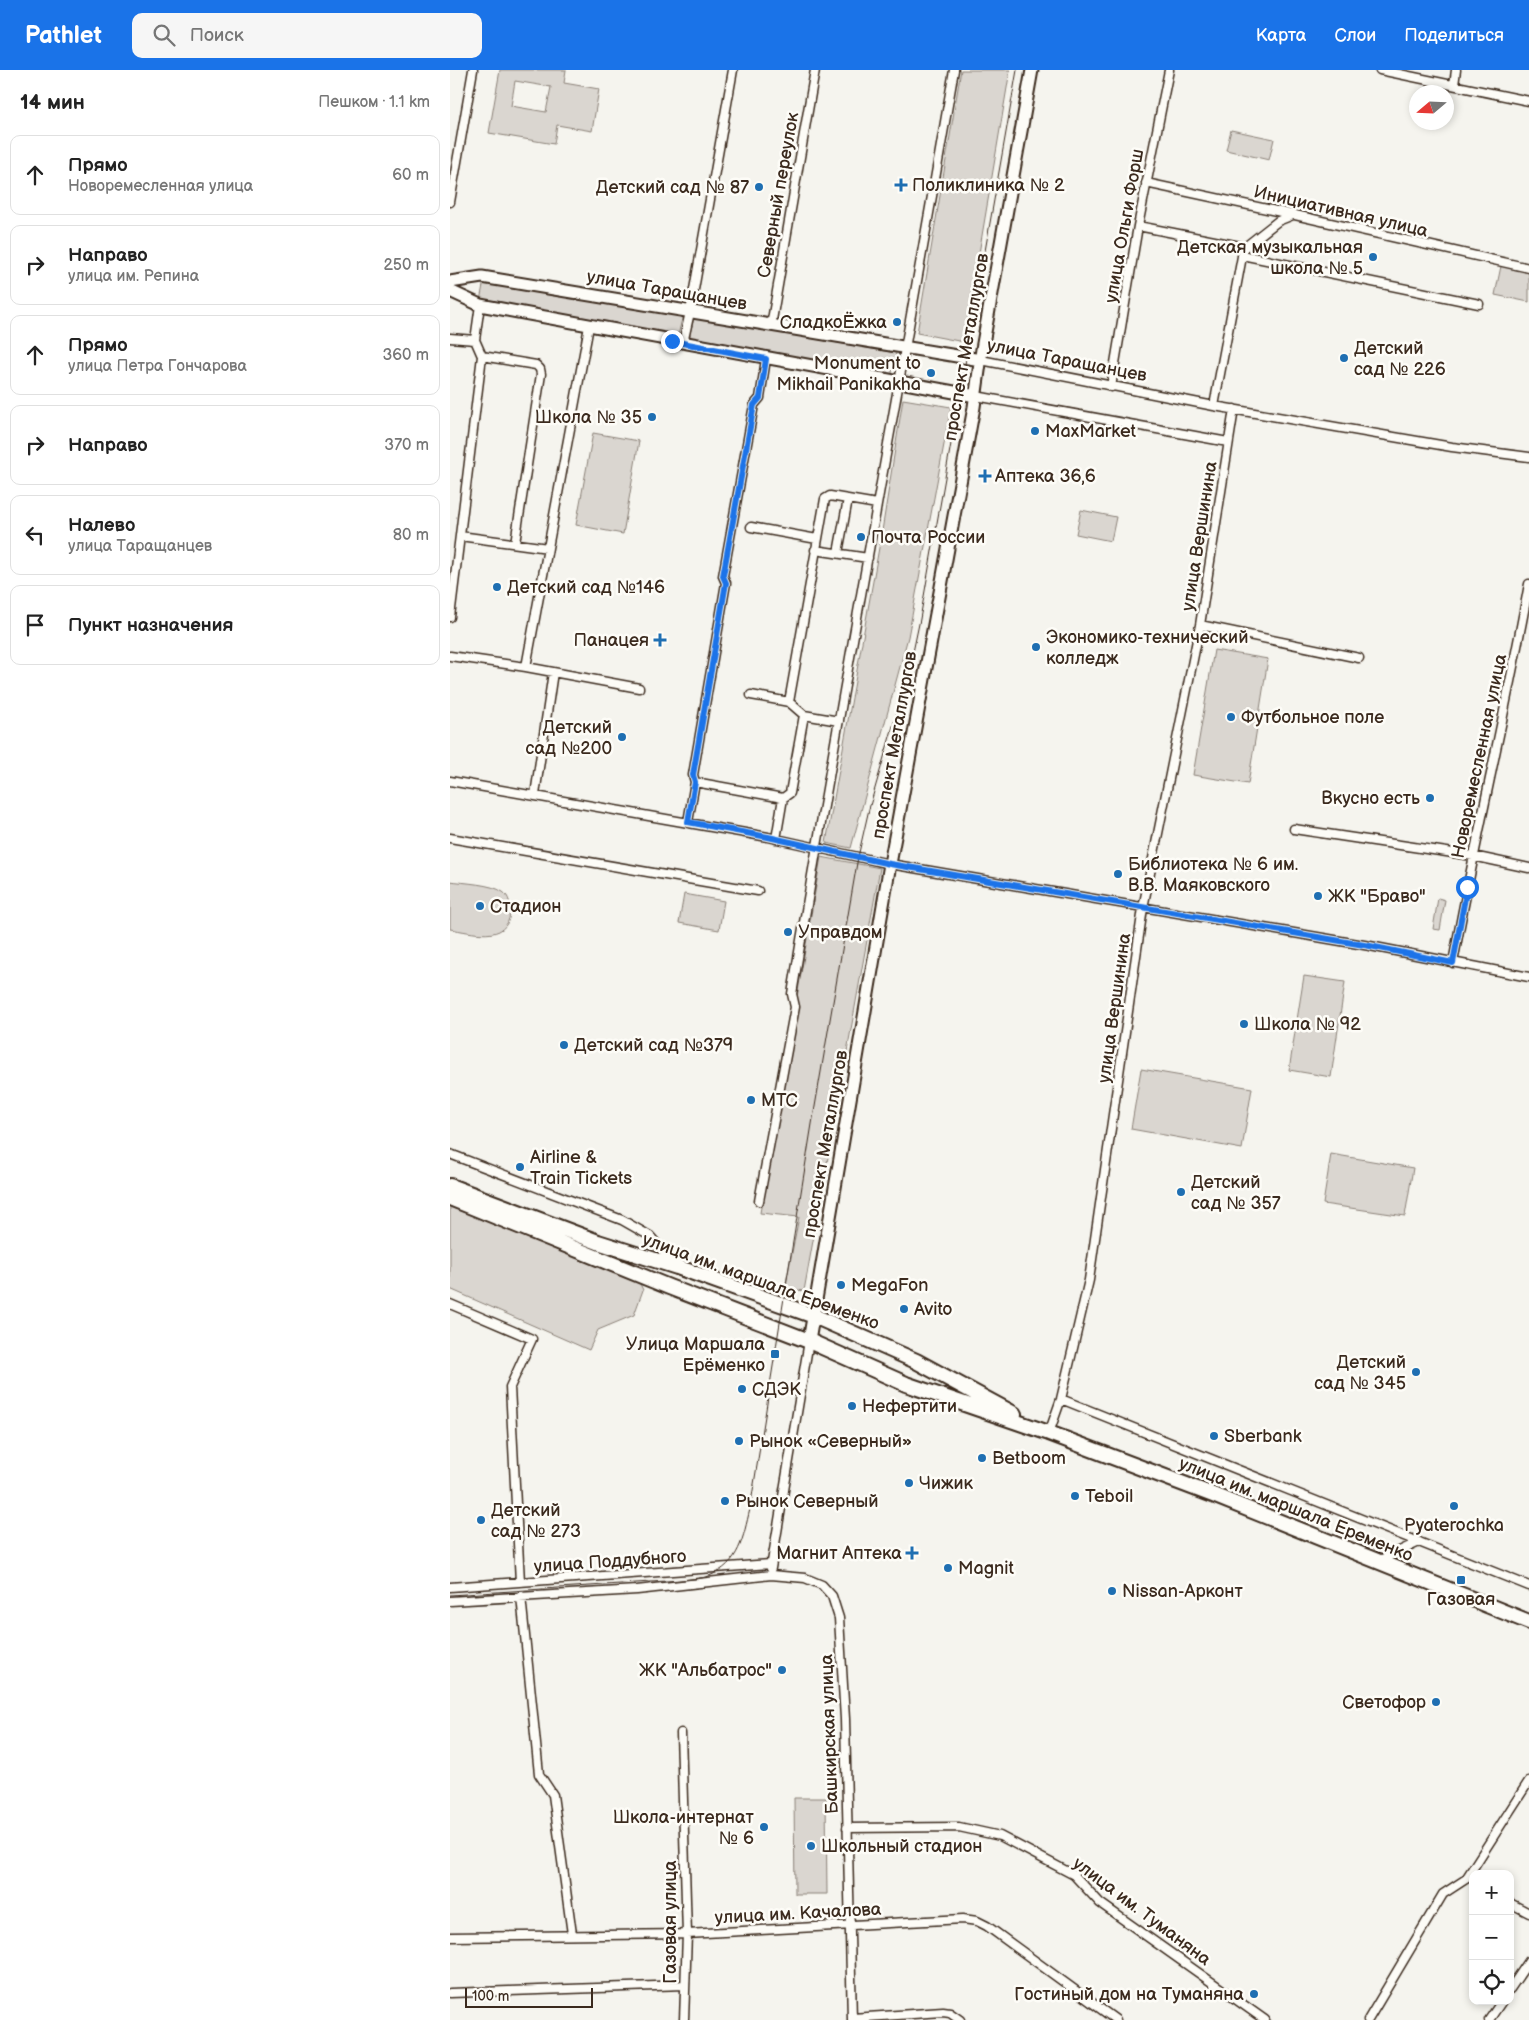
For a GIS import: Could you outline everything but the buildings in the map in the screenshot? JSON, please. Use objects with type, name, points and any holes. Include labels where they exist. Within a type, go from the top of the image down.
[{"type":"highway","name":"улица им. маршала Еременко","points":[[450,1186],[598,1242],[678,1267],[814,1316],[916,1361],[1050,1433]]},
{"type":"highway","name":"улица им. маршала Еременко","points":[[450,1198],[669,1288],[810,1341],[906,1384],[1050,1433],[1213,1495],[1529,1622]]},
{"type":"highway","points":[[669,1288],[668,1280],[671,1272],[678,1267]]},
{"type":"highway","points":[[906,1384],[913,1378],[917,1369],[916,1361]]},
{"type":"main road","name":"проспект Металлургов","points":[[810,1341],[890,864],[976,396],[1032,70]]},
{"type":"main road","name":"улица Таращанцев","points":[[450,282],[482,276],[906,349],[981,360]]},
{"type":"main road","points":[[450,291],[480,305],[766,359],[976,396]]},
{"type":"street","points":[[450,202],[473,70]]},
{"type":"street","points":[[683,343],[732,70]]},
{"type":"street","name":"Северный переулок","points":[[771,326],[815,70]]},
{"type":"street","points":[[759,1201],[795,1007],[792,994],[816,848],[954,70]]},
{"type":"street","name":"улица Ольги Форш","points":[[1111,387],[1138,226],[1168,70]]},
{"type":"street","points":[[1380,70],[1529,101]]},
{"type":"street","points":[[1454,85],[1456,70]]},
{"type":"street","name":"Инициативная улица","points":[[1146,183],[1529,268]]},
{"type":"street","points":[[1214,406],[1243,251],[1278,221],[1295,215]]},
{"type":"street","points":[[1138,226],[1479,304]]},
{"type":"street","points":[[450,617],[482,356],[475,340],[480,305]]},
{"type":"street","points":[[526,667],[589,326]]},
{"type":"street","points":[[450,338],[475,340]]},
{"type":"street","points":[[482,356],[536,365],[540,369],[541,374],[515,543]]},
{"type":"street","points":[[688,822],[695,782],[693,775],[726,583],[723,576],[754,405],[760,398],[766,359]]},
{"type":"street","name":"улица Таращанцев","points":[[981,360],[1214,406],[1452,447],[1529,457]]},
{"type":"street","points":[[976,396],[1228,442]]},
{"type":"street","name":"улица Вершинина","points":[[1050,1433],[1061,1399],[1089,1280],[1143,908],[1200,625],[1234,409]]},
{"type":"street","points":[[789,702],[825,499],[830,496],[878,504]]},
{"type":"street","points":[[838,553],[848,499]]},
{"type":"street","points":[[751,527],[817,539]]},
{"type":"street","points":[[460,536],[548,548]]},
{"type":"street","points":[[815,550],[868,558]]},
{"type":"street","name":"Новоремесленная улица","points":[[1453,963],[1473,856],[1510,690],[1529,584]]},
{"type":"street","points":[[1200,625],[1359,658]]},
{"type":"street","points":[[450,656],[526,667],[639,688]]},
{"type":"street","points":[[535,795],[553,672]]},
{"type":"street","points":[[751,696],[789,702],[804,715],[839,721]]},
{"type":"street","points":[[776,839],[783,798],[790,793],[804,715]]},
{"type":"street","points":[[450,780],[688,822],[890,864],[1370,946],[1529,977]]},
{"type":"street","points":[[695,782],[783,798]]},
{"type":"street","points":[[1294,829],[1473,856],[1529,868]]},
{"type":"street","points":[[450,838],[758,891]]},
{"type":"street","points":[[450,1154],[622,1220],[650,1236],[678,1267]]},
{"type":"street","points":[[450,1304],[532,1339],[510,1387],[520,1582]]},
{"type":"street","name":"проспект Металлургов","points":[[771,1575],[810,1341]]},
{"type":"street","points":[[1061,1399],[1529,1586]]},
{"type":"street","points":[[1377,1561],[1419,1542]]},
{"type":"street","name":"улица Поддубного","points":[[450,1587],[772,1564]]},
{"type":"street","name":"Башкирская улица","points":[[691,1583],[771,1575],[805,1578],[822,1585],[832,1596],[836,1606],[839,1618],[845,1719],[852,2019]]},
{"type":"street","name":"улица Поддубного","points":[[450,1601],[638,1590],[691,1583]]},
{"type":"street","points":[[521,1596],[539,1774],[553,1795],[572,1934]]},
{"type":"street","name":"Газовая улица","points":[[681,1733],[687,1934],[684,2020]]},
{"type":"street","points":[[1476,1870],[1529,1781]]},
{"type":"street","name":"улица им. Туманяна","points":[[847,1828],[959,1827],[1000,1836],[1074,1875],[1100,1902],[1265,2020]]},
{"type":"street","points":[[1368,2020],[1443,1894],[1469,1881]]},
{"type":"street","points":[[1514,1906],[1529,1913]]},
{"type":"street","name":"улица им. Качалова","points":[[450,1937],[687,1934],[963,1919],[977,1921],[987,1926],[1116,2020]]},
{"type":"street","points":[[1514,1983],[1529,1961]]},
{"type":"street","points":[[450,1993],[685,1985]]},
{"type":"street","points":[[1489,2020],[1499,2005]]},
{"type":"street","points":[[852,2019],[943,2012],[950,2013],[960,2020]]},
{"type":"shaded area","points":[[500,70],[566,70],[564,83],[599,89],[592,131],[557,125],[554,144],[489,133]],"holes":[[[515,81],[551,87],[546,112],[511,106]]]},
{"type":"shaded area","points":[[961,70],[1010,70],[964,342],[917,333]]},
{"type":"shaded area","points":[[1231,130],[1274,139],[1269,160],[1226,150]]},
{"type":"shaded area","points":[[1501,266],[1529,272],[1529,302],[1495,295]]},
{"type":"shaded area","points":[[484,280],[683,315],[677,339],[480,301]]},
{"type":"shaded area","points":[[694,318],[896,353],[891,378],[688,341]]},
{"type":"shaded area","points":[[903,399],[951,407],[908,637],[851,848],[826,843],[882,531]]},
{"type":"shaded area","points":[[593,433],[639,441],[623,534],[576,525]]},
{"type":"shaded area","points":[[1081,510],[1116,517],[1111,541],[1076,534]]},
{"type":"shaded area","name":"Футбольное поле","points":[[1214,650],[1268,659],[1248,784],[1193,775]]},
{"type":"shaded area","points":[[821,857],[880,868],[804,1291],[785,1288],[799,1217],[760,1213]]},
{"type":"shaded area","name":"Стадион","points":[[450,881],[498,889],[505,894],[510,907],[507,923],[502,929],[487,934],[450,929]]},
{"type":"shaded area","points":[[684,894],[724,901],[719,930],[679,923]]},
{"type":"shaded area","points":[[1438,898],[1445,900],[1440,930],[1433,929]]},
{"type":"shaded area","points":[[1304,976],[1345,982],[1331,1077],[1289,1070]]},
{"type":"shaded area","points":[[1141,1069],[1252,1088],[1242,1149],[1131,1129]]},
{"type":"shaded area","points":[[1331,1154],[1413,1168],[1405,1216],[1323,1204]]},
{"type":"shaded area","points":[[450,1207],[638,1280],[643,1290],[634,1315],[598,1330],[589,1350],[450,1289]]},
{"type":"shaded area","name":"Школьный стадион","points":[[794,1798],[826,1798],[827,1894],[795,1894]]},
{"type":"tram line","points":[[450,1595],[703,1578],[719,1571],[728,1564],[734,1557],[742,1539],[750,1509],[812,1124],[858,857],[869,809],[909,671],[920,619],[1017,70]]},
{"type":"place","name":"Поликлиника № 2","points":[[901,185]]},
{"type":"place","name":"Детский сад № 87","points":[[759,187]]},
{"type":"place","name":"Детская музыкальная школа № 5","points":[[1373,257]]},
{"type":"place","name":"СладкоЁжка","points":[[897,322]]},
{"type":"place","name":"Детский сад № 226","points":[[1344,358]]},
{"type":"place","name":"Monument to Mikhail Panikakha","points":[[931,373]]},
{"type":"place","name":"Школа № 35","points":[[652,417]]},
{"type":"place","name":"MaxMarket","points":[[1035,431]]},
{"type":"place","name":"Аптека 36,6","points":[[985,476]]},
{"type":"place","name":"Почта России","points":[[861,537]]},
{"type":"place","name":"Детский сад №146","points":[[497,587]]},
{"type":"place","name":"Панацея","points":[[660,640]]},
{"type":"place","name":"Экономико-технический колледж","points":[[1036,647]]},
{"type":"place","name":"Футбольное поле","points":[[1231,717]]},
{"type":"place","name":"Детский сад №200","points":[[622,737]]},
{"type":"place","name":"Вкусно есть","points":[[1430,798]]},
{"type":"place","name":"Библиотека № 6 им. В.В. Маяковского","points":[[1118,874]]},
{"type":"place","name":"ЖК \"Браво\"","points":[[1318,896]]},
{"type":"place","name":"Стадион","points":[[480,906]]},
{"type":"place","name":"Управдом","points":[[788,932]]},
{"type":"place","name":"Школа № 92","points":[[1244,1024]]},
{"type":"place","name":"Детский сад №379","points":[[564,1045]]},
{"type":"place","name":"МТС","points":[[751,1100]]},
{"type":"place","name":"Airline & Train Tickets","points":[[520,1167]]},
{"type":"place","name":"Детский сад № 357","points":[[1181,1192]]},
{"type":"place","name":"MegaFon","points":[[841,1285]]},
{"type":"place","name":"Avito","points":[[904,1309]]},
{"type":"place","name":"Улица Маршала Ерёменко","points":[[775,1354]]},
{"type":"place","name":"Детский сад № 345","points":[[1416,1372]]},
{"type":"place","name":"СДЭК","points":[[742,1389]]},
{"type":"place","name":"Нефертити","points":[[852,1406]]},
{"type":"place","name":"Sberbank","points":[[1214,1436]]},
{"type":"place","name":"Рынок «Северный»","points":[[739,1441]]},
{"type":"place","name":"Betboom","points":[[982,1458]]},
{"type":"place","name":"Чижик","points":[[909,1483]]},
{"type":"place","name":"Teboil","points":[[1075,1496]]},
{"type":"place","name":"Рынок Северный","points":[[725,1501]]},
{"type":"place","name":"Pyaterochka","points":[[1454,1506]]},
{"type":"place","name":"Детский сад № 273","points":[[481,1520]]},
{"type":"place","name":"Магнит Аптека","points":[[912,1553]]},
{"type":"place","name":"Magnit","points":[[948,1568]]},
{"type":"place","name":"Газовая","points":[[1461,1580]]},
{"type":"place","name":"Nissan-Арконт","points":[[1112,1591]]},
{"type":"place","name":"ЖК \"Альбатрос\"","points":[[782,1670]]},
{"type":"place","name":"Светофор","points":[[1436,1702]]},
{"type":"place","name":"Школа-интернат № 6","points":[[764,1827]]},
{"type":"place","name":"Школьный стадион","points":[[811,1846]]},
{"type":"place","name":"Гостиный дом на Туманяна","points":[[1254,1994]]},
{"type":"route","points":[[672,341],[766,359],[760,398],[754,405],[723,576],[726,583],[693,775],[695,782],[688,822],[768,837],[890,864],[1370,946],[1453,963],[1467,887]]}]
